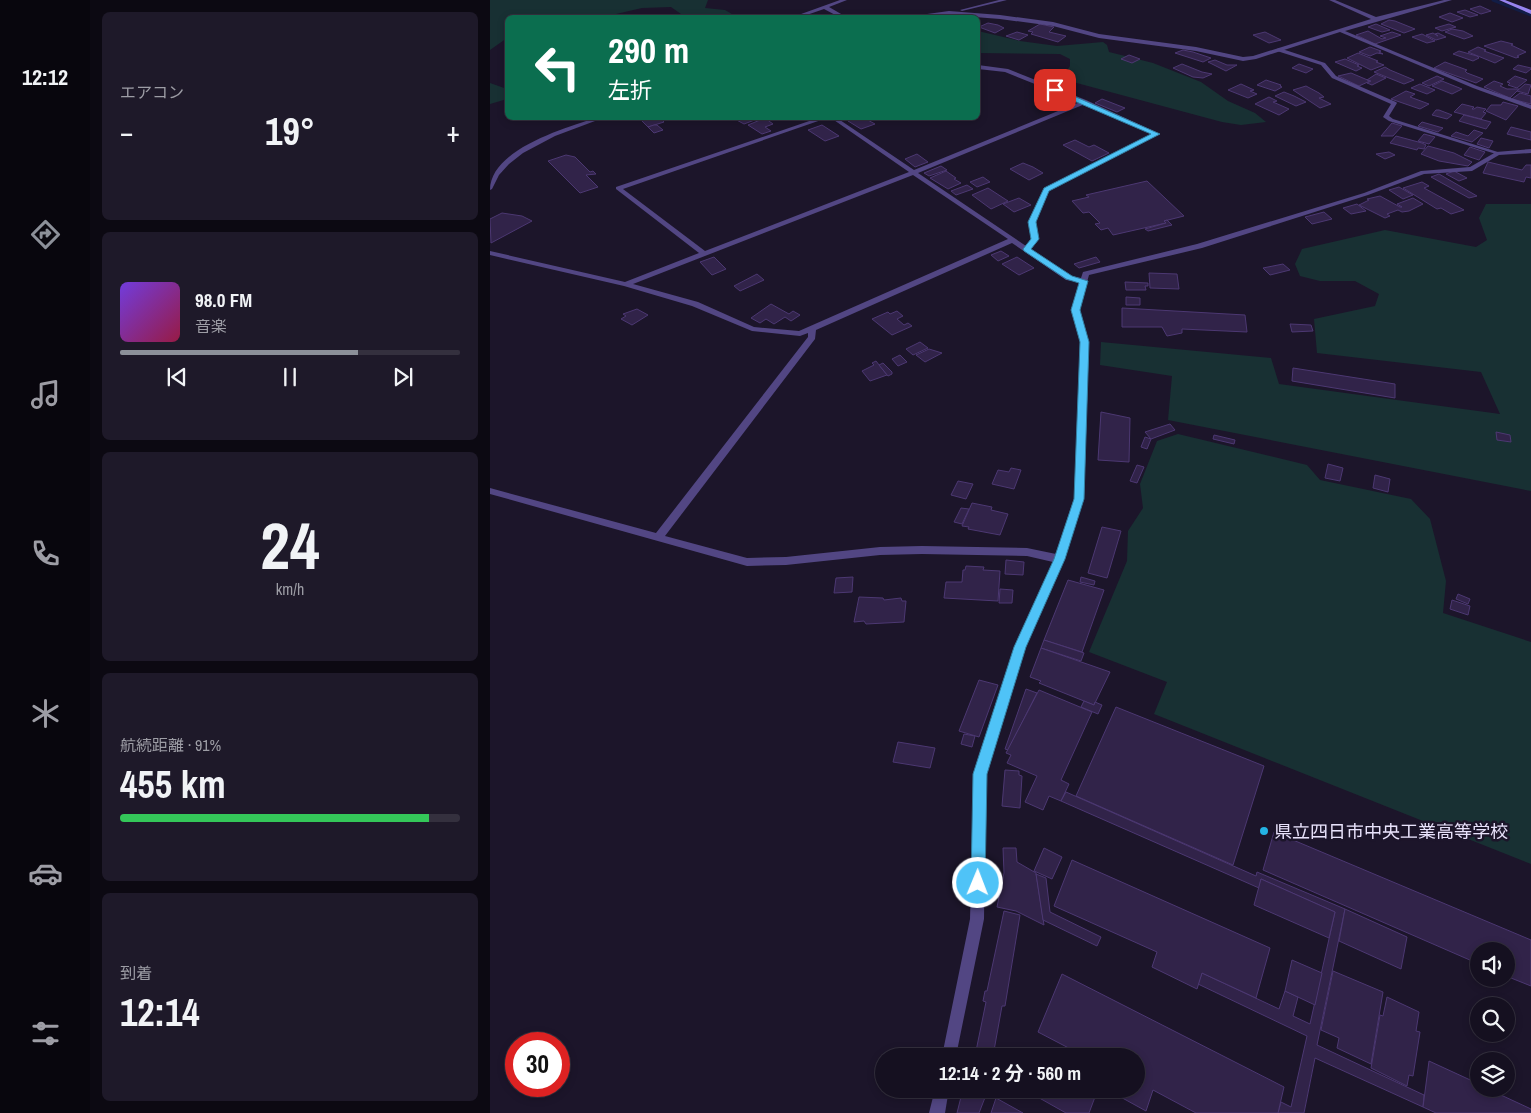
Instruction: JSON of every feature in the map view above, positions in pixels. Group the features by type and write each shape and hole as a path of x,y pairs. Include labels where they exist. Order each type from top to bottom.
{"street":[{"path":"825,8 826,0"},
{"path":"802,15 845,0"},
{"path":"929,15 949,13 1005,0"},
{"path":"1330,0 1376,20"},
{"path":"980,16 1053,24 1099,36 1196,49 1243,59 1254,58 1376,20 1450,0"},
{"path":"1502,0 1531,12"},
{"path":"825,8 840,15"},
{"path":"949,13 968,15"},
{"path":"1341,31 1475,87 1531,107"},
{"path":"1280,50 1324,64 1334,77 1394,103 1386,117 1391,120 1498,154"},
{"path":"980,67 1006,70 1157,134 1046,190 1032,222 1035,239 1027,249"},
{"path":"626,284 914,172 1084,102"},
{"path":"490,188 492,180 505,165 531,145 542,138 594,120"},
{"path":"704,254 618,188 816,120"},
{"path":"837,120 1069,278 1084,281"},
{"path":"951,1048 977,919 980,774 1020,647 1060,559 1079,499 1085,342 1075,310 1086,274 1199,246 1366,194 1422,172 1472,170 1486,159 1498,154 1531,150"},
{"path":"490,253 626,284 695,304 752,329 800,334 1012,240"},
{"path":"659,537 812,337 812,330"},
{"path":"490,491 747,562 786,561 880,551 922,550 1027,552 1060,559"},
{"path":"937,1113 940,1098"}],"green space":[{"path":"490,0 708,0 705,8 725,10 734,15 680,15 671,7 642,8 612,15 505,15 505,39 490,50"},
{"path":"980,31 1020,41 1057,46 1103,42 1107,45 1109,52 1153,63 1201,82 1228,101 1255,113 1266,122 1241,125 1222,122 1073,82 1063,76 1070,66 1070,59 1060,54 980,53"},
{"path":"490,83 505,88 505,100 490,104"},
{"path":"1486,204 1531,204 1531,491 1168,420 1172,376 1100,365 1101,342 1271,358 1279,384 1500,414 1481,372 1317,353 1314,319 1375,306 1379,294 1355,281 1320,281 1300,276 1295,264 1302,249 1385,230 1476,247 1487,240 1479,218"},
{"path":"1178,434 1307,465 1320,480 1411,499 1430,519 1446,581 1443,613 1531,642 1531,864 1154,714 1167,682 1089,652 1127,561 1128,531 1143,508 1140,484 1157,441"}],"building":[{"path":"1480,6 1491,11 1481,14 1470,9"},
{"path":"1465,10 1478,15 1470,17 1457,12"},
{"path":"1450,13 1463,18 1452,22 1439,17"},
{"path":"1389,20 1415,29 1404,33 1381,24"},
{"path":"988,23 1004,28 995,33 980,27"},
{"path":"1040,24 1054,27 1049,32 1066,36 1058,42 1031,34 1033,32 1028,31"},
{"path":"1376,24 1390,30 1382,32 1368,27"},
{"path":"1449,24 1456,27 1442,31 1435,28"},
{"path":"1452,29 1463,31 1473,36 1464,39 1445,32"},
{"path":"1368,31 1382,39 1386,38 1380,36 1392,32 1401,35 1375,44 1356,35"},
{"path":"1017,32 1028,35 1019,40 1006,36"},
{"path":"1265,32 1281,40 1269,43 1253,35"},
{"path":"1433,33 1446,37 1436,40 1426,35"},
{"path":"1422,34 1435,41 1427,43 1412,37"},
{"path":"1501,41 1513,44 1511,45 1526,52 1516,58 1484,46"},
{"path":"1370,47 1381,51 1379,52 1383,54 1377,53 1370,56 1359,52"},
{"path":"1478,47 1504,58 1495,63 1468,52"},
{"path":"1183,50 1211,58 1203,62 1175,53"},
{"path":"1459,51 1479,58 1473,61 1453,54"},
{"path":"1358,53 1384,65 1371,70 1347,58"},
{"path":"1129,55 1140,59 1132,63 1121,59"},
{"path":"1345,59 1362,68 1356,71 1335,62"},
{"path":"1215,60 1227,65 1237,65 1226,71 1208,62"},
{"path":"1445,62 1467,70 1465,71 1467,73 1483,79 1476,83 1434,68"},
{"path":"1182,64 1212,74 1203,78 1193,77 1173,68"},
{"path":"1299,64 1313,69 1306,73 1292,68"},
{"path":"1518,65 1531,69 1526,73 1513,69"},
{"path":"1385,67 1414,80 1404,84 1374,72"},
{"path":"1351,73 1370,81 1359,86 1338,76"},
{"path":"1376,74 1386,78 1372,85 1367,83 1371,81 1367,80"},
{"path":"1437,76 1444,79 1429,86 1422,83"},
{"path":"1515,76 1527,80 1517,88 1508,85 1510,83 1507,82"},
{"path":"1266,80 1282,87 1275,91 1257,85"},
{"path":"1442,81 1462,89 1452,94 1432,86"},
{"path":"1494,81 1503,84 1500,86 1507,89 1519,89 1510,98 1484,87"},
{"path":"1241,84 1254,90 1250,91 1257,94 1248,98 1228,90"},
{"path":"1420,84 1435,90 1427,94 1411,88"},
{"path":"1525,84 1531,85 1528,94 1517,91"},
{"path":"1306,86 1324,97 1319,98 1331,104 1320,108 1293,90"},
{"path":"1406,91 1415,94 1410,97 1429,104 1420,109 1391,99"},
{"path":"1284,92 1306,102 1296,106 1275,96"},
{"path":"1520,93 1531,96 1531,104 1512,99"},
{"path":"1269,97 1277,101 1273,102 1289,109 1279,115 1255,104"},
{"path":"1102,99 1125,108 1117,112 1095,103"},
{"path":"1503,102 1518,106 1506,120 1486,111 1491,105 1501,105"},
{"path":"1462,104 1474,107 1472,109 1477,107 1486,109 1483,112 1486,113 1481,119 1454,112"},
{"path":"1436,110 1452,115 1447,119 1432,115"},
{"path":"1464,115 1491,122 1486,129 1459,121"},
{"path":"641,120 662,120 664,122 648,127"},
{"path":"737,120 755,120 744,124"},
{"path":"760,120 768,120 773,124 765,127 771,131 762,134 748,125"},
{"path":"868,120 875,124 861,129 848,121"},
{"path":"1422,122 1443,128 1438,132 1418,126"},
{"path":"1392,123 1402,126 1393,136 1381,136"},
{"path":"654,125 663,130 654,133 648,127"},
{"path":"822,125 839,136 825,141 808,130"},
{"path":"1511,127 1531,132 1531,140 1507,134"},
{"path":"1474,130 1483,133 1472,142 1451,136 1456,132 1468,136"},
{"path":"1424,134 1435,137 1429,144 1418,141"},
{"path":"1396,136 1426,145 1424,149 1418,148 1417,150 1390,143"},
{"path":"1481,138 1493,141 1489,148 1477,144"},
{"path":"1075,140 1089,147 1094,145 1109,153 1092,161 1063,145"},
{"path":"1428,146 1454,153 1472,162 1468,166 1439,161 1421,154"},
{"path":"1470,147 1485,152 1479,160 1464,155"},
{"path":"1389,152 1395,155 1385,159 1376,154"},
{"path":"917,154 928,162 915,167 905,159"},
{"path":"566,155 575,157 590,172 593,171 596,174 586,175 598,187 580,193 548,161"},
{"path":"1488,162 1522,170 1526,165 1531,165 1531,178 1526,177 1524,182 1483,173"},
{"path":"1023,163 1043,173 1029,180 1010,169"},
{"path":"941,166 947,170 929,176 924,173"},
{"path":"946,171 961,183 948,189 930,178"},
{"path":"1454,171 1467,178 1459,181 1446,174"},
{"path":"1439,174 1477,196 1469,198 1431,177"},
{"path":"983,177 990,182 977,187 970,182"},
{"path":"1147,181 1184,216 1164,221 1166,223 1113,235 1108,228 1101,230 1095,224 1100,223 1089,212 1083,213 1072,201 1089,197 1086,195"},
{"path":"1422,182 1429,186 1424,188 1464,210 1451,214 1441,208 1437,209 1403,188"},
{"path":"967,185 973,189 956,195 951,191"},
{"path":"1399,187 1413,195 1403,199 1389,190"},
{"path":"988,188 1008,201 991,209 972,195"},
{"path":"1380,196 1400,207 1402,207 1397,204 1413,198 1423,204 1409,211 1402,212 1398,210 1387,214 1390,216 1385,218 1359,205 1369,200 1367,199"},
{"path":"1019,198 1031,205 1014,212 1003,204"},
{"path":"1357,204 1366,211 1351,214 1343,208"},
{"path":"1324,212 1332,219 1312,224 1305,217"},
{"path":"502,213 522,216 532,221 491,243 490,219"},
{"path":"1167,220 1172,225 1148,231 1145,229 1166,223 1164,221"},
{"path":"1001,251 1009,256 998,261 991,255"},
{"path":"714,257 726,269 712,275 700,262"},
{"path":"1017,257 1034,268 1019,275 1002,264"},
{"path":"1096,257 1100,262 1079,268 1074,264"},
{"path":"1283,264 1290,270 1270,275 1263,268"},
{"path":"1149,273 1177,274 1179,289 1150,288"},
{"path":"757,274 764,280 740,291 734,286"},
{"path":"1125,282 1148,283 1148,286 1145,286 1146,290 1126,290"},
{"path":"1126,297 1140,298 1140,305 1126,305"},
{"path":"771,304 789,314 793,311 800,315 791,321 785,317 774,324 766,319 760,323 751,318"},
{"path":"1122,308 1245,315 1247,332 1182,329 1182,333 1167,336 1162,327 1122,327"},
{"path":"637,309 648,315 632,325 621,319 626,316 623,314"},
{"path":"897,311 903,316 897,319 904,325 908,323 912,326 892,335 872,319 888,312 890,314"},
{"path":"1290,324 1311,325 1313,331 1292,332"},
{"path":"920,342 928,348 913,355 906,349"},
{"path":"929,349 942,353 925,362 916,355"},
{"path":"900,355 907,362 898,366 892,359"},
{"path":"876,361 887,375 870,381 862,371 874,365 872,363"},
{"path":"883,363 892,374 888,376 879,365"},
{"path":"1293,368 1395,384 1395,398 1292,381"},
{"path":"1101,412 1130,418 1129,462 1098,460"},
{"path":"1170,424 1175,430 1151,439 1145,432"},
{"path":"1496,432 1510,435 1511,442 1497,440"},
{"path":"1214,435 1235,440 1234,444 1213,439"},
{"path":"1145,437 1151,439 1147,449 1141,447"},
{"path":"1328,464 1343,468 1340,481 1325,478"},
{"path":"1137,465 1144,467 1137,483 1130,481"},
{"path":"1011,468 1021,470 1014,489 992,484 998,470 1009,472"},
{"path":"1375,475 1390,479 1388,492 1373,488"},
{"path":"958,481 973,484 966,499 951,495"},
{"path":"972,503 992,507 991,510 1008,514 1000,535 968,529 969,527 962,526"},
{"path":"961,508 969,509 962,524 954,522"},
{"path":"1102,527 1121,531 1107,578 1088,573"},
{"path":"1006,560 1024,562 1023,575 1005,574"},
{"path":"966,566 984,567 983,570 1000,571 998,601 944,598 946,582 962,582 963,570 965,570"},
{"path":"853,577 852,592 834,593 836,578"},
{"path":"1081,577 1095,581 1094,585 1080,582"},
{"path":"1068,580 1104,590 1082,652 1044,640"},
{"path":"1000,589 1013,590 1012,603 999,603"},
{"path":"1458,594 1470,599 1468,604 1456,599"},
{"path":"859,597 883,598 884,600 901,598 902,601 906,601 904,622 866,624 864,621 854,622"},
{"path":"1452,600 1470,606 1468,615 1450,609"},
{"path":"1044,640 1084,653 1081,661 1041,648"},
{"path":"1041,648 1110,672 1094,705 1039,683 1041,681 1030,677"},
{"path":"979,680 998,685 979,737 959,731"},
{"path":"1026,689 1037,693 1008,750 1005,749"},
{"path":"1039,690 1092,712 1061,780 1069,784 1061,801 1049,796 1043,810 1025,802 1037,776 1007,763 1011,755 1006,753"},
{"path":"1084,701 1094,705 1095,702 1102,705 1098,714 1081,707"},
{"path":"1116,707 1264,766 1233,865 1076,796"},
{"path":"964,734 975,736 972,747 961,744"},
{"path":"898,742 935,748 930,768 893,762"},
{"path":"1005,770 1019,771 1019,775 1022,776 1020,808 1002,806"},
{"path":"1066,792 1256,876 1257,872 1345,909 1317,1045 1424,1095 1423,1107 1315,1058 1304,1113 1278,1113 1281,1102 1291,1107 1307,1036 1198,984 1202,973 1279,1009 1285,991 1298,997 1293,1016 1310,1024 1335,912 1261,879 1259,888 1061,801"},
{"path":"1274,832 1531,940 1531,986 1515,980 1515,942 1470,942 1470,960 1263,870"},
{"path":"1003,848 1016,848 1017,862 1036,873 1044,925 1016,911 997,907 1004,873"},
{"path":"1044,848 1062,857 1052,879 1034,871"},
{"path":"1072,860 1270,948 1256,998 1202,973 1197,989 1152,967 1157,952 1054,906"},
{"path":"1036,874 1046,878 1050,912 1101,937 1097,946 1043,920"},
{"path":"1261,879 1335,912 1329,938 1254,905"},
{"path":"1345,909 1407,937 1401,969 1339,941"},
{"path":"1004,911 1020,915 1005,1006 1002,1006 994,1048 977,1048 986,1002 983,1001 985,991 987,991"},
{"path":"1292,960 1322,973 1315,1005 1285,991"},
{"path":"1333,971 1383,992 1371,1064 1337,1048 1339,1038 1321,1030"},
{"path":"1062,974 1284,1087 1278,1113 1196,1113 1153,1090 1146,1111 1122,1098 1145,1098 1145,1048 1069,1048 1038,1032"},
{"path":"1387,997 1419,1012 1416,1031 1420,1032 1413,1076 1409,1075 1407,1086 1371,1068 1380,1015 1383,1016"},
{"path":"1429,1061 1470,1080 1470,1097 1505,1097 1531,1109 1531,1113 1436,1113 1423,1107"},
{"path":"961,1098 985,1098 979,1113 957,1113"},
{"path":"996,1098 1023,1113 991,1113"},
{"path":"1039,1098 1095,1098 1089,1113 1066,1113"}],"waterway":[{"path":"1493,0 1531,15"}],"place":[{"name":"県立四日市中央工業高等学校","path":"1264,831"}],"route":[{"path":"978,883 980,774 1020,647 1060,559 1079,499 1085,342 1075,310 1084,281 1069,278 1027,249 1035,239 1032,222 1046,190 1157,134 1055,90"}]}
